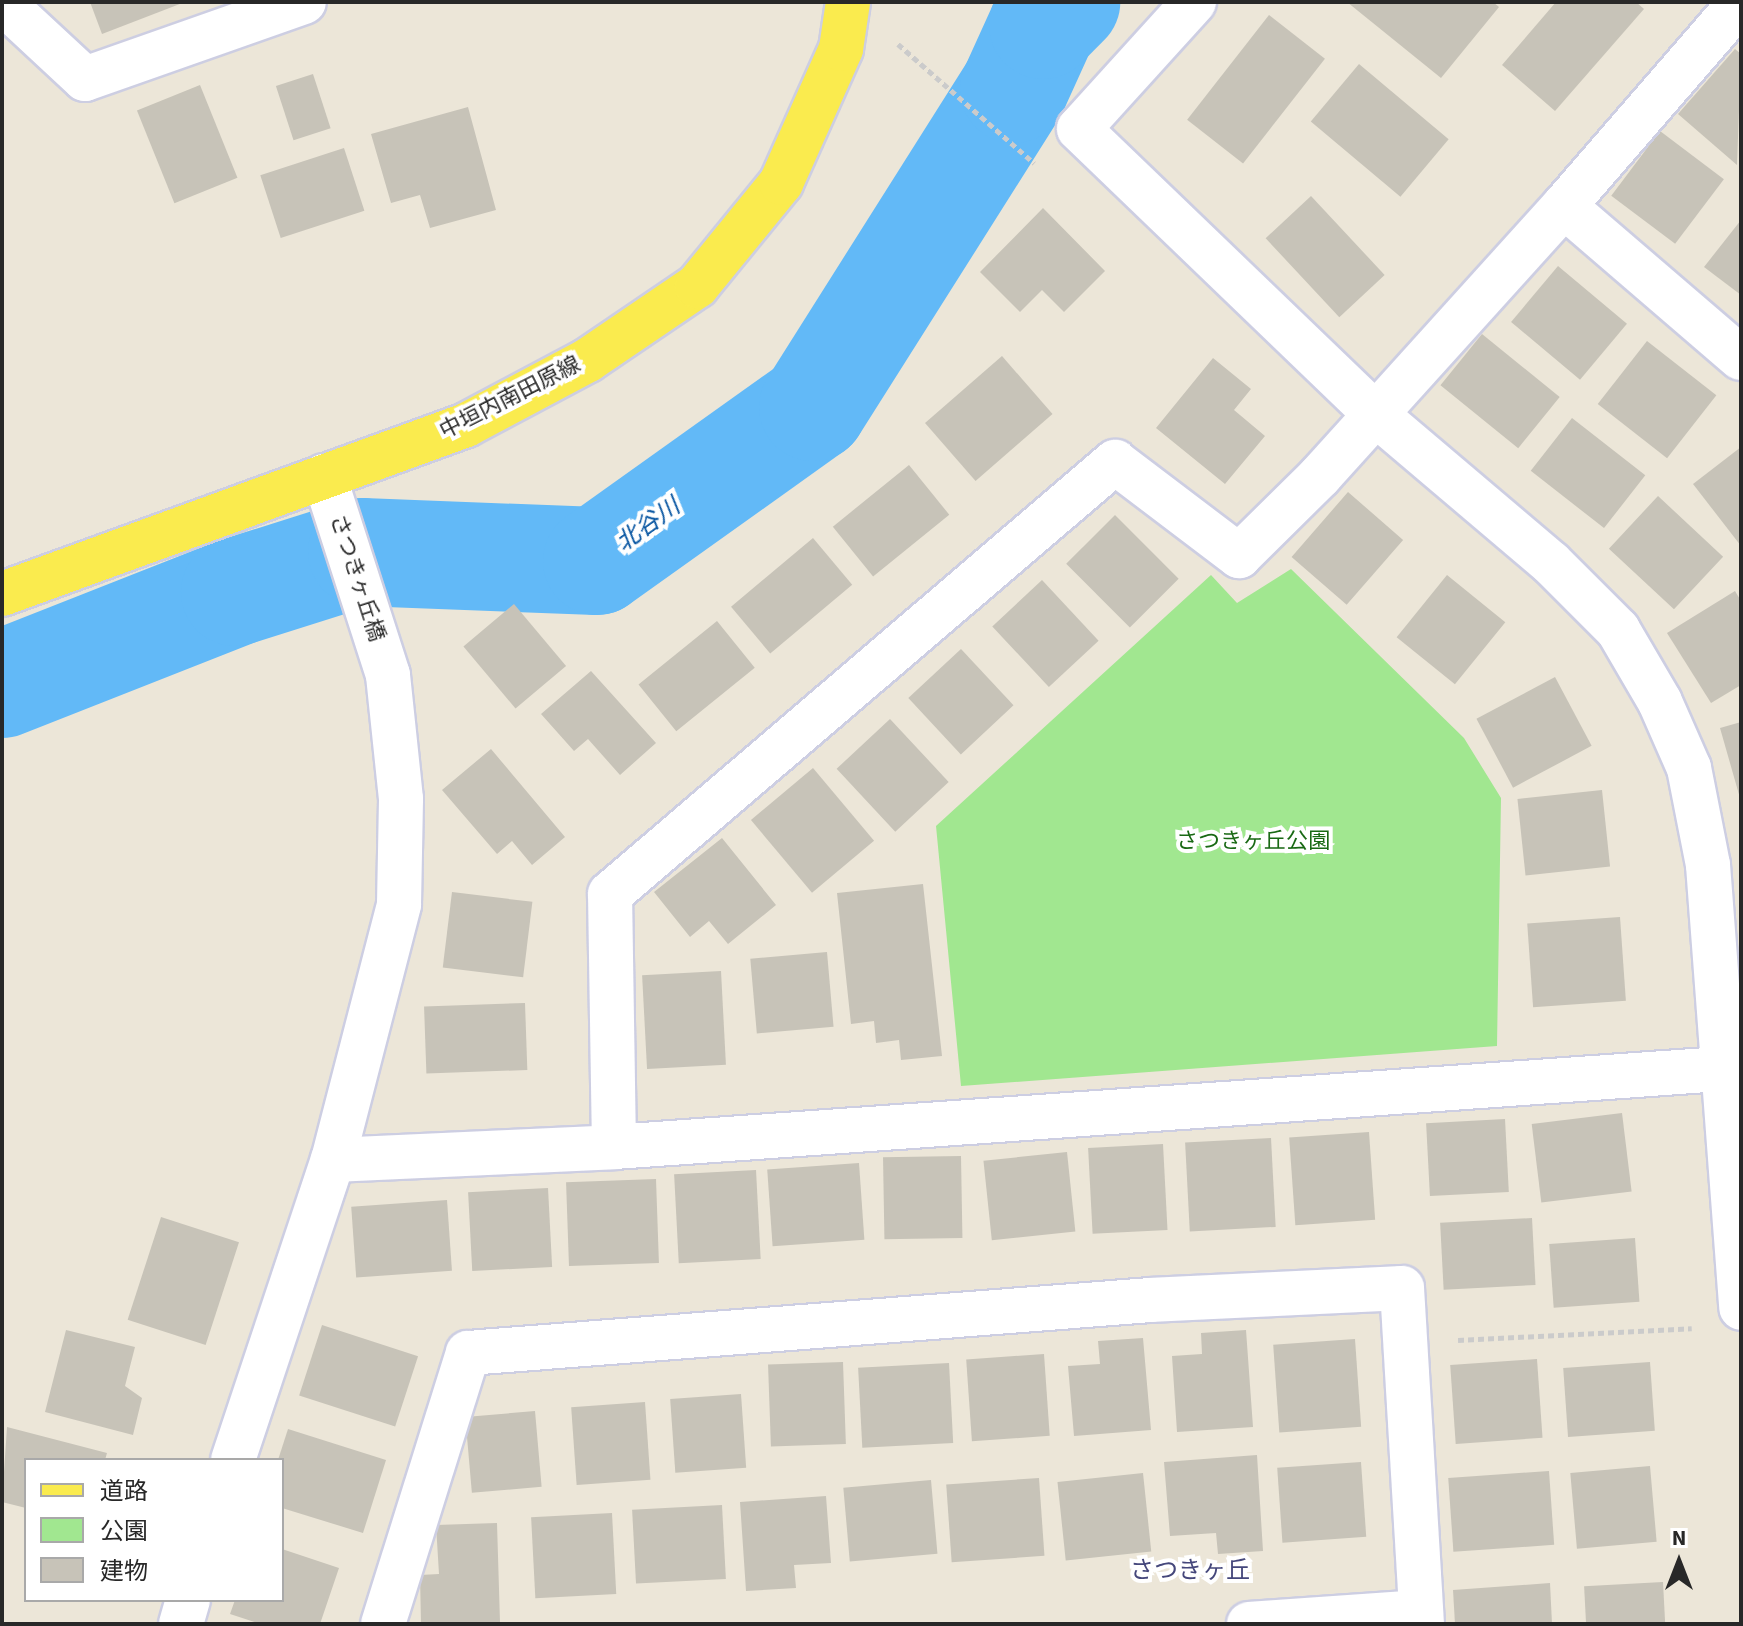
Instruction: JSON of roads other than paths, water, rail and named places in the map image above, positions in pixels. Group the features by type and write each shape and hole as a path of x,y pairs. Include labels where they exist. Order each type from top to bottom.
{"main road":[{"name":"中垣内南田原線","path":"2,594 466,425 588,360 697,286 781,183 841,49 848,2"}],"street":[{"path":"2,2 85,79 257,9 304,2"},
{"path":"1194,2 1079,129 1373,412 1551,563 1618,630 1660,702 1689,768 1708,865 1721,1069 1725,1318"},
{"path":"614,1147 610,894 1115,462 1239,556 1320,476 1373,412 1564,206 1741,2"},
{"path":"1564,206 1741,358"},
{"name":"さつきヶ丘橋","path":"234,1458 333,1160 399,904 401,799 388,675 325,478"},
{"path":"333,1160 614,1147 1721,1069"},
{"path":"383,1624 468,1353 1150,1300 1402,1288 1421,1618 1249,1624"},
{"path":"181,1624 187,1602"}],"waterway":[{"name":"北谷川","path":"2,684 235,592 362,552 597,561 813,407 1014,89 1043,25 1066,2"}],"district":[{"name":"さつきヶ丘","path":"1190,1571"}],"park label":[{"name":"さつきヶ丘公園","path":"1253,842"}]}
